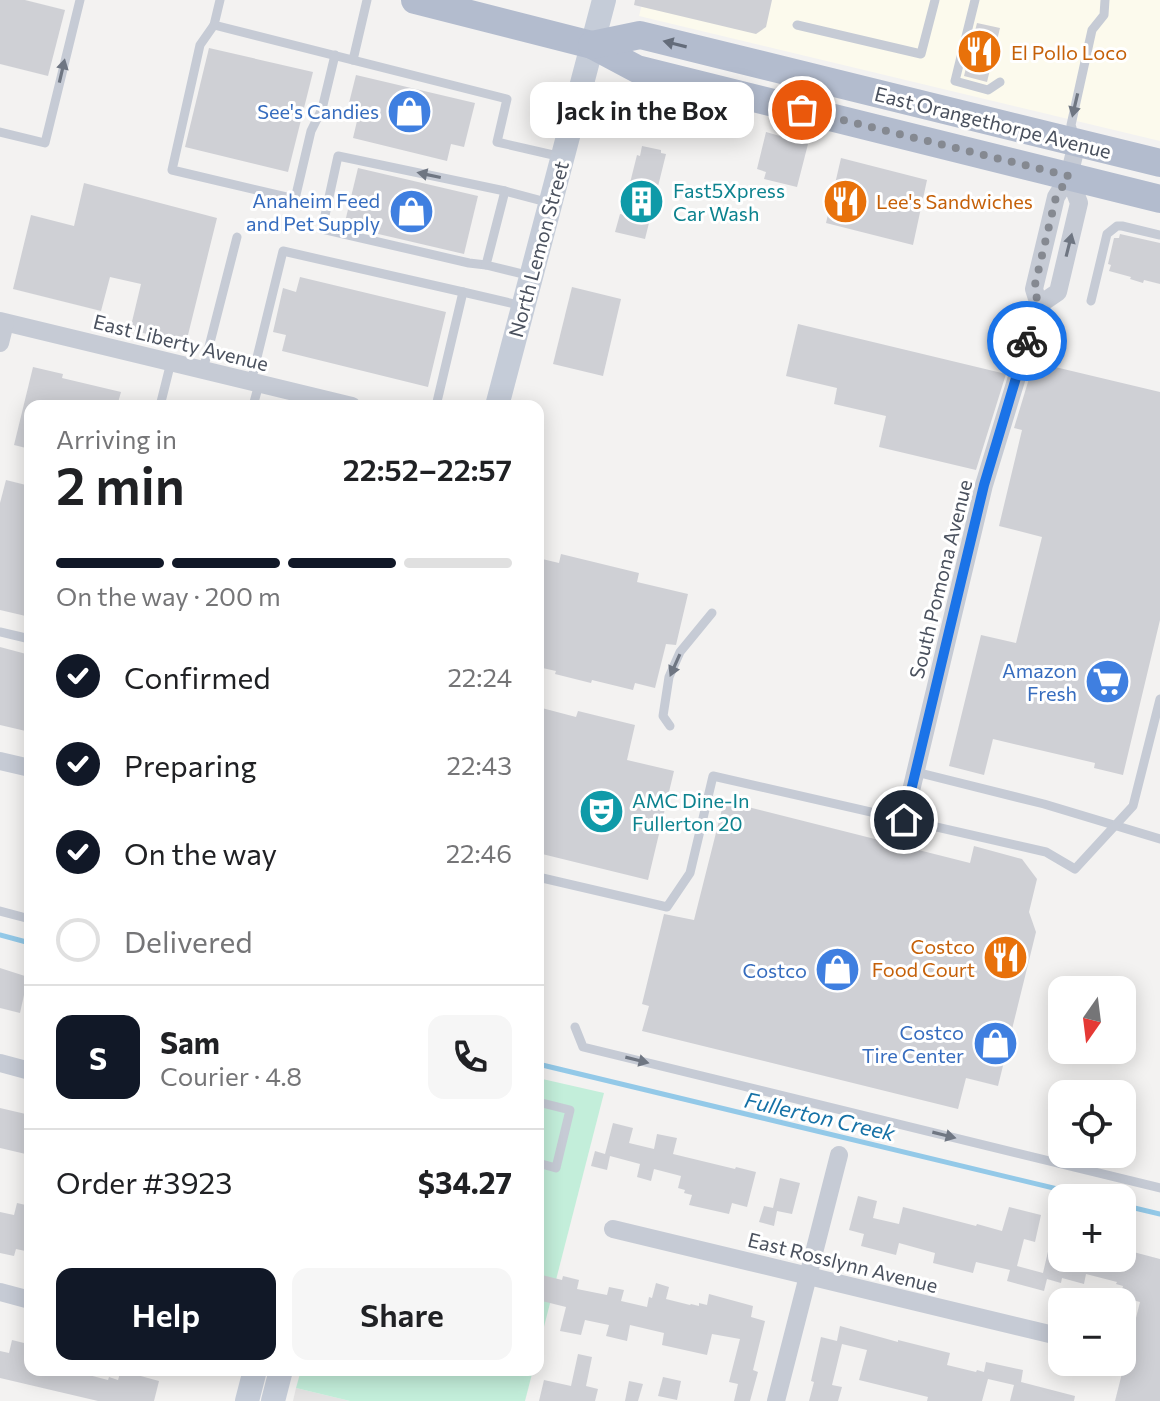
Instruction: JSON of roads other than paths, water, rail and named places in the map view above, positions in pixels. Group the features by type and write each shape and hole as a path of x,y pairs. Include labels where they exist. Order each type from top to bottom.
{"main road":[{"name":"East Orangethorpe Avenue","path":"415,0 592,45 637,69 1160,199"},
{"name":"East Orangethorpe Avenue","path":"592,45 640,35 1160,163"}],"street":[{"name":"North Lemon Street","path":"499,400 604,0"},
{"name":"South Pomona Avenue","path":"904,820 984,485 1039,305 1034,289 1056,197 1069,176 1077,143"},
{"name":"East Liberty Avenue","path":"2,322 255,383 305,400"},
{"path":"0,343 2,322"},
{"path":"0,761 24,767"},
{"path":"0,1063 24,1069"},
{"path":"776,1401 839,1155"},
{"name":"East Rosslynn Avenue","path":"613,1229 1048,1334"},
{"path":"0,1292 24,1298"},
{"path":"247,1401 253,1376"},
{"path":"273,1401 279,1376"}],"lane":[{"path":"0,132 45,143 80,0"},
{"path":"220,0 214,25 200,45 172,170 295,199 311,131 322,109 335,55"},
{"path":"353,60 367,0"},
{"path":"797,25 921,54 935,0"},
{"path":"975,0 955,81 988,90 1000,82"},
{"path":"1077,143 1071,125 1092,30 1104,15 1105,0"},
{"path":"214,25 507,99 497,142 562,157"},
{"path":"531,276 322,229 338,156 550,203"},
{"path":"486,265 505,191"},
{"path":"1091,301 1107,234 1122,226 1160,235"},
{"path":"203,370 237,237"},
{"path":"254,400 283,251 523,306"},
{"path":"437,400 463,292"},
{"path":"162,400 171,362"},
{"path":"670,726 663,716 669,677 680,652 712,613"},
{"path":"0,632 24,638"},
{"path":"544,878 667,907 690,873 713,776 1046,852 1075,869 1133,806 1160,699"},
{"path":"916,772 1044,804 1160,839"},
{"path":"0,911 24,917"},
{"path":"575,1027 583,1047 1160,1188"},
{"path":"544,1104 570,1110 556,1168 544,1165"}],"waterway":[{"name":"Fullerton Creek","path":"0,935 24,941"},
{"name":"Fullerton Creek","path":"544,1065 1048,1187"},
{"name":"Fullerton Creek","path":"1136,1208 1160,1214"}],"place":[{"name":"El Pollo Loco","path":"980,52"},
{"name":"Jack in the Box","path":"802,110"},
{"name":"See's Candies","path":"410,111"},
{"name":"Fast5Xpress Car Wash","path":"642,201"},
{"name":"Lee's Sandwiches","path":"845,201"},
{"name":"Anaheim Feed and Pet Supply","path":"411,212"},
{"name":"Amazon Fresh","path":"1108,681"},
{"name":"AMC Dine-In Fullerton 20","path":"601,812"},
{"name":"Costco Food Court","path":"1006,958"},
{"name":"Costco","path":"838,970"},
{"name":"Costco Tire Center","path":"995,1043"}]}
